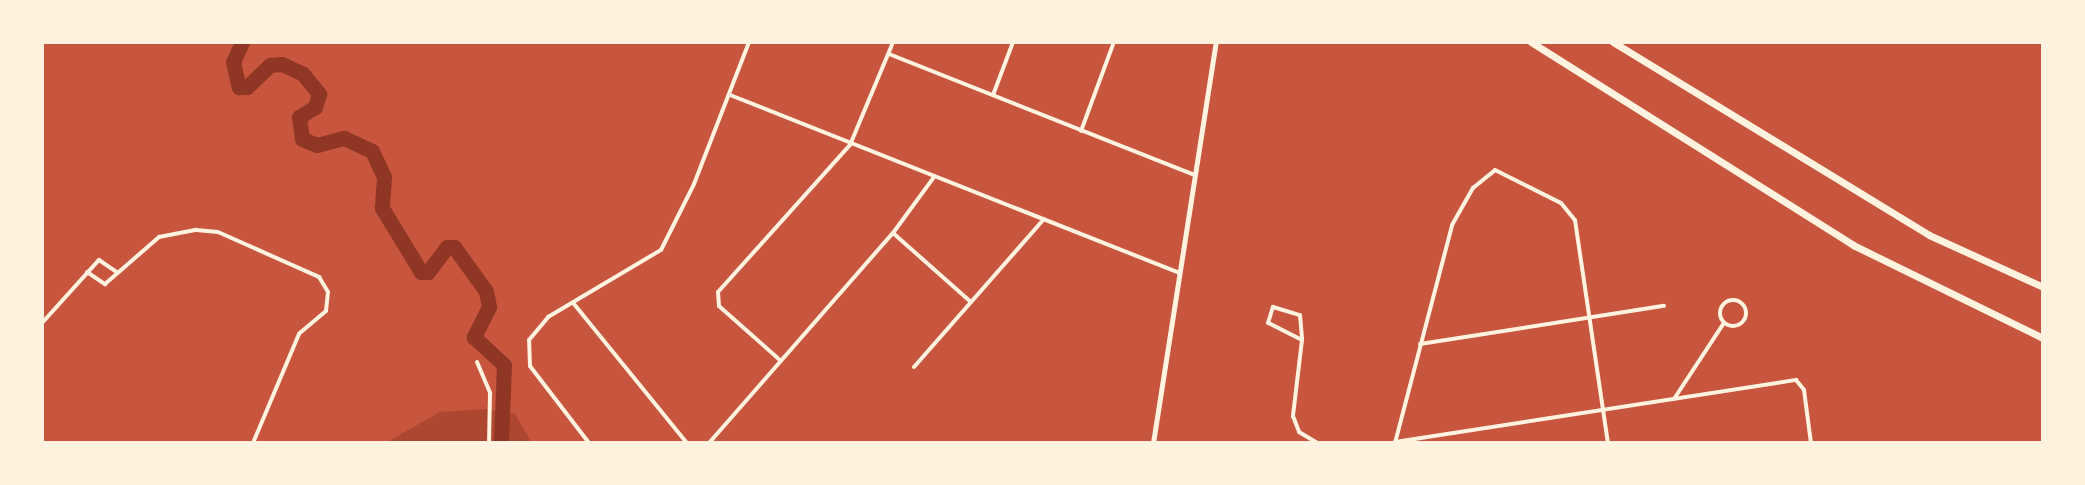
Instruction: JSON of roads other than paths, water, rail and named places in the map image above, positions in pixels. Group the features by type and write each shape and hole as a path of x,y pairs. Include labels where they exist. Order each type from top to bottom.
{"highway":[{"path":"1532,42 1853,245 2043,338"},
{"path":"1613,42 1929,235 2043,287"}],"street":[{"path":"589,443 535,373 529,340 541,322 662,250 730,95 749,42"},
{"path":"781,361 719,306 718,292 850,146 893,42"},
{"path":"993,95 1013,42"},
{"path":"1082,131 1114,42"},
{"path":"1153,443 1215,42"},
{"path":"889,54 1195,175"},
{"path":"730,95 850,146 1180,273"},
{"path":"1608,443 1603,410 1580,245 1567,209 1504,170 1486,175 1452,225 1395,442 1603,410 1796,380 1804,390 1811,443"},
{"path":"709,443 893,233 934,177"},
{"path":"914,367 1044,219"},
{"path":"87,272 103,284 159,237 196,230 218,232 320,277 328,292 326,311 299,334 253,443"},
{"path":"893,233 971,302"},
{"path":"42,322 44,317 101,258 117,272"},
{"path":"1674,399 1724,323 1722,307 1729,300 1740,301 1746,318 1733,327 1724,323"},
{"path":"574,304 687,443"},
{"path":"1420,344 1664,306"},
{"path":"1302,339 1268,323 1273,307 1302,318 1302,339 1293,416 1299,432 1317,443"},
{"path":"477,362 490,393 489,443"}],"waterway":[{"path":"242,42 233,62 239,87 247,87 270,65 282,64 303,74 319,94 315,107 299,117 302,139 317,145 344,138 372,151 384,177 382,208 421,272 428,272 447,247 454,247 486,291 489,307 474,337 504,365 501,443"}]}
